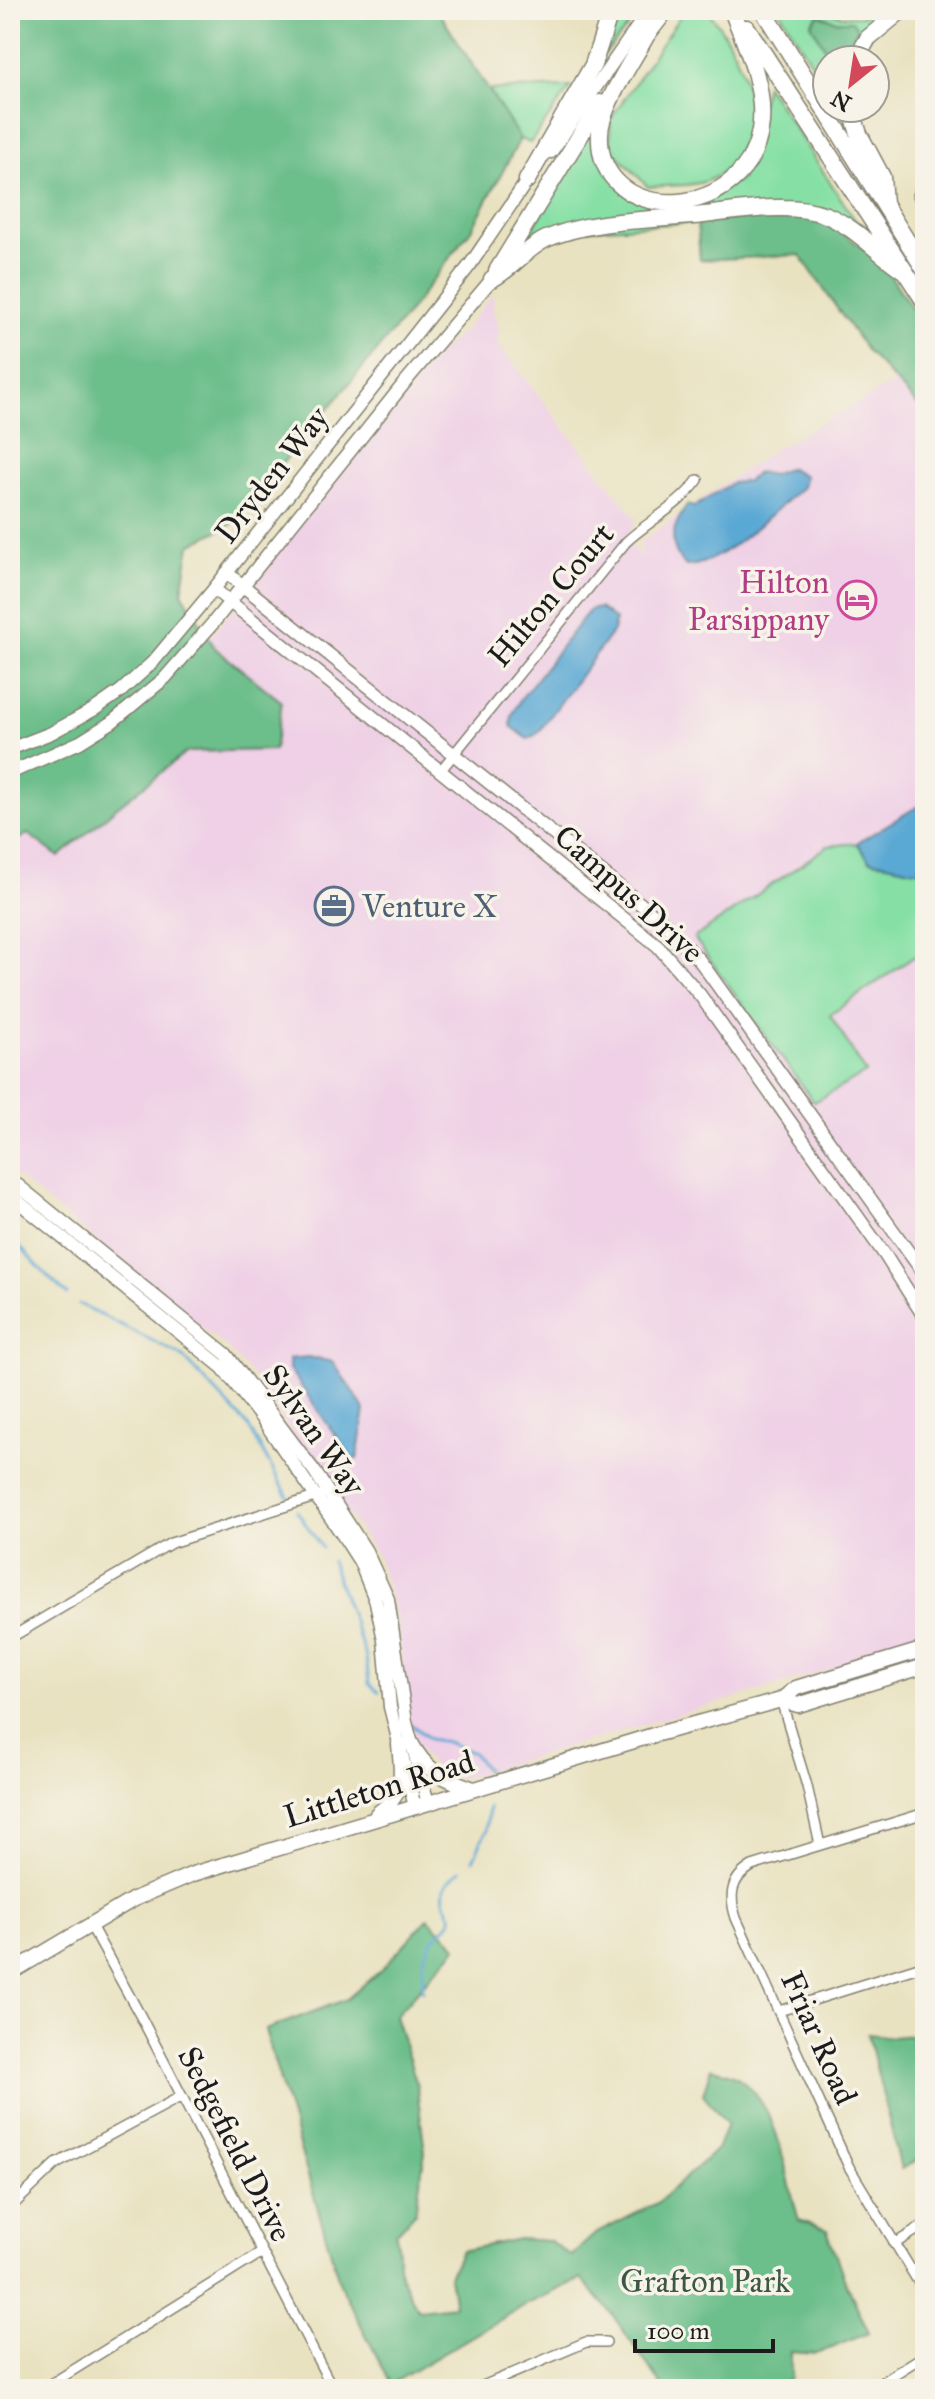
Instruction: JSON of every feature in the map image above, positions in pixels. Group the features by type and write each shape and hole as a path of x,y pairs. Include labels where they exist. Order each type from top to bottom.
{"highway":[{"path":"527,180 593,65 611,10"},
{"path":"492,279 604,98 666,10"},
{"path":"647,34 601,121 602,153 617,180 636,195 661,202 693,201 716,192 736,177 751,157 760,133 761,99 734,10"},
{"path":"734,10 925,302"},
{"path":"763,10 925,270"},
{"path":"865,44 902,10"},
{"path":"856,124 882,177 884,205"},
{"path":"492,279 504,273 531,248 558,234 590,227 780,208 809,211 844,224 906,272"}],"main road":[{"name":"Littleton Road","path":"10,1973 134,1899 193,1874 370,1819 781,1700 796,1688 925,1649"},
{"name":"Littleton Road","path":"781,1700 798,1705 925,1666"},
{"path":"405,1742 432,1771 474,1789"},
{"path":"370,1819 392,1801 399,1790 405,1742"}],"street":[{"name":"Dryden Way","path":"10,749 72,722 128,685 153,662 470,265 649,10"},
{"name":"Dryden Way","path":"10,773 80,742 138,702 165,678 492,279"},
{"name":"Hilton Court","path":"441,770 626,542 645,524 685,498 698,480"},
{"name":"Campus Drive","path":"227,573 639,903 694,954 925,1275"},
{"name":"Campus Drive","path":"214,589 617,912 679,968 885,1255 925,1318"},
{"name":"Sylvan Way","path":"10,1179 226,1354 271,1410 322,1495"},
{"name":"Sylvan Way","path":"10,1195 223,1368 366,1551 388,1599 405,1742 421,1805"},
{"path":"10,1638 171,1543 322,1495"},
{"path":"781,1700 807,1786 820,1845"},
{"name":"Friar Road","path":"925,1813 752,1866 742,1873 732,1889 731,1902 849,2167 925,2293"},
{"name":"Sedgefield Drive","path":"90,1924 331,2386"},
{"path":"779,2011 925,1965"},
{"path":"10,2208 56,2164 182,2096"},
{"path":"894,2244 925,2225"},
{"path":"43,2389 261,2253"},
{"path":"476,2389 586,2342 606,2342"},
{"path":"871,2389 925,2355"},
{"path":"319,2389 331,2386"}],"shaded area":[{"path":"493,294 493,310 499,328 497,343 636,518 626,542 641,555 640,542 775,449 925,365 925,1642 462,1778 438,1772 416,1745 407,1708 398,1623 377,1555 251,1374 225,1346 10,1171 10,779 179,676 442,349 461,334"}],"green space":[{"path":"10,10 440,10 520,139 473,227 405,317 232,524 190,545 182,592 215,648 282,702 274,750 187,752 59,857 28,834 10,844"},
{"path":"618,10 642,10 604,55"},
{"path":"684,10 707,10 727,39 742,71 748,105 747,122 734,158 715,177 695,184 648,187 611,148 610,120"},
{"path":"779,10 815,10 860,16 891,10 863,44 848,44 858,29 819,15 811,23 823,44 811,44 811,62"},
{"path":"819,15 836,21 852,21 858,29 848,44 823,44 811,24"},
{"path":"766,85 859,226 832,213 546,232 526,240 594,126 597,153 648,205 740,181"},
{"path":"571,87 530,143 520,139 489,90"},
{"path":"797,214 830,223 883,264 925,329 925,413 866,350 800,255 700,260 697,222"},
{"path":"857,843 869,860 920,871 925,867 925,949 830,1015 866,1073 814,1102 694,938 828,846"},
{"name":"Grafton Park","path":"428,1918 457,1947 395,2016 416,2081 425,2152 415,2213 396,2233 400,2275 418,2310 454,2306 449,2276 461,2251 519,2239 550,2241 571,2256 595,2234 657,2203 718,2148 727,2124 703,2094 711,2068 740,2079 765,2108 780,2144 799,2220 827,2230 869,2333 816,2354 791,2352 791,2378 774,2389 658,2389 661,2384 606,2306 581,2279 527,2304 391,2384 340,2284 265,2030 347,1999 383,1968"},
{"path":"868,2034 893,2037 925,2034 925,2156 901,2169"}],"water":[{"path":"790,468 805,476 802,487 763,522 716,557 686,566 679,558 673,536 687,505 694,507 732,483 747,481 758,472 772,475"},
{"path":"600,608 615,620 613,631 538,733 528,739 511,726 512,715 520,700 584,617 591,609"},
{"path":"925,802 925,867 920,871 869,860 857,843"},
{"path":"308,1357 333,1362 365,1410 357,1459 352,1459 289,1369 289,1359"}],"waterway":[{"path":"10,1237 67,1294"},
{"path":"79,1304 181,1355 248,1426 289,1498"},
{"path":"297,1511 322,1548"},
{"path":"331,1561 366,1657 369,1684 379,1692"},
{"path":"412,1725 429,1739 447,1742 473,1753 486,1770"},
{"path":"473,1860 486,1831 489,1807"},
{"path":"423,1991 427,1950 452,1918 445,1903 445,1887 460,1870"}],"place":[{"name":"Hilton Parsippany","path":"857,600"},
{"name":"Venture X","path":"334,906"}]}
